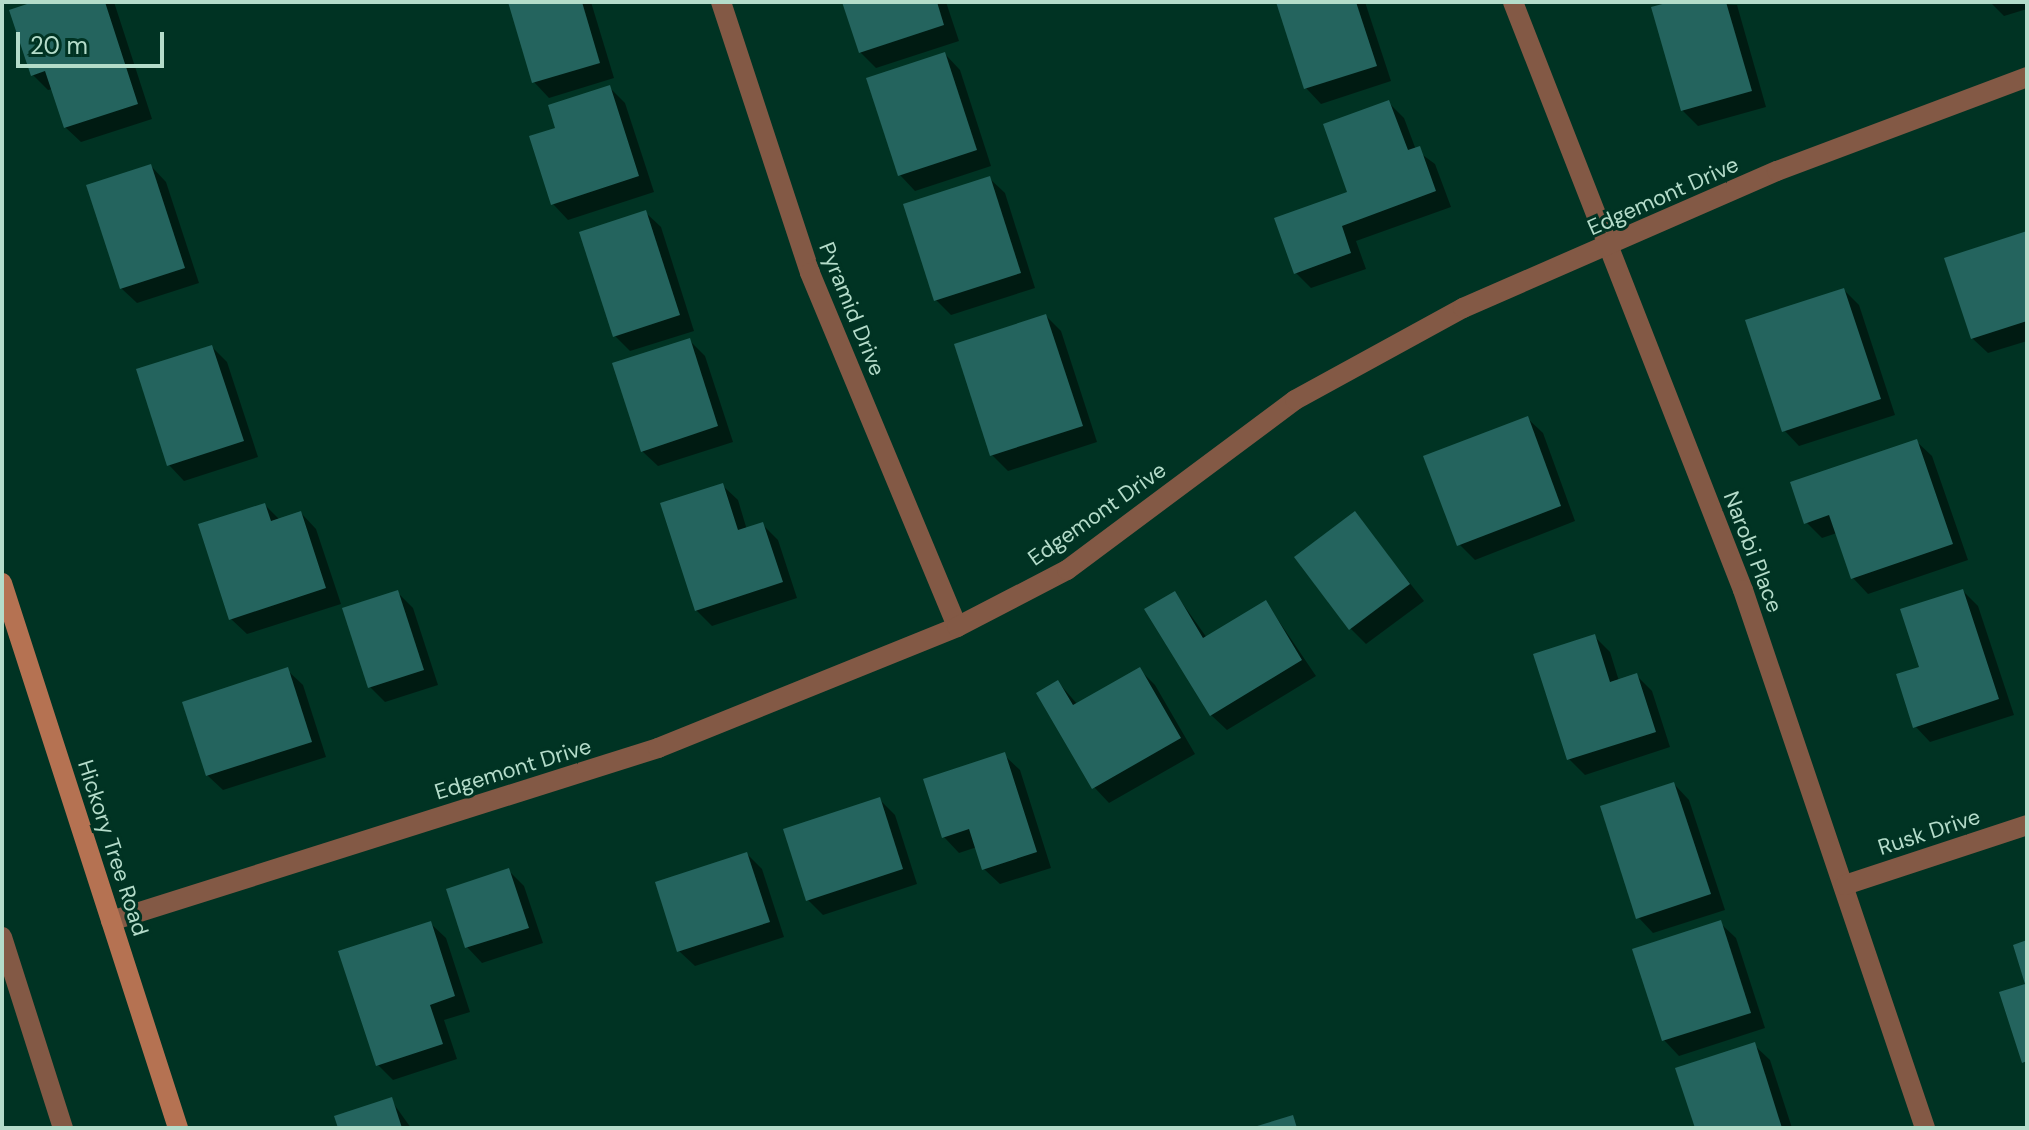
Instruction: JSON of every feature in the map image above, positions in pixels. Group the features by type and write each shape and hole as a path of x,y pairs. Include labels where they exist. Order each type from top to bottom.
{"street":[{"name":"Pyramid Drive","path":"721,2 810,273 957,627"},
{"name":"Narobi Place","path":"1513,2 1743,590 1925,1128"},
{"name":"Edgemont Drive","path":"111,921 658,748 957,627 1067,570 1295,400 1463,308 1609,247 1777,171 2027,77"},
{"name":"Hickory Tree Road","path":"2,583 178,1128"},
{"name":"Rusk Drive","path":"1845,885 2027,825"},
{"path":"2,937 63,1128"}],"building":[{"path":"33,2 105,2 138,104 64,128 45,71 31,76 9,10"},
{"path":"508,2 582,2 600,63 532,83"},
{"path":"842,2 937,2 944,25 859,53"},
{"path":"1276,2 1356,2 1377,66 1304,89"},
{"path":"1670,2 1726,2 1752,91 1681,111 1651,7"},
{"path":"945,52 977,150 898,176 866,78"},
{"path":"610,85 639,176 551,205 529,136 555,128 548,105"},
{"path":"1389,100 1408,150 1420,146 1436,191 1342,226 1351,253 1294,274 1274,218 1347,192 1323,124"},
{"path":"151,164 185,268 120,289 86,185"},
{"path":"990,176 1021,273 934,301 903,204"},
{"path":"646,210 680,315 613,337 579,232"},
{"path":"2027,231 2027,321 1971,339 1944,258"},
{"path":"1844,288 1881,399 1782,432 1745,320"},
{"path":"1046,314 1083,426 990,456 954,344"},
{"path":"690,338 718,426 641,452 612,363"},
{"path":"212,345 244,441 167,466 136,369"},
{"path":"1528,416 1561,506 1457,546 1423,456"},
{"path":"1917,439 1953,544 1851,579 1829,515 1804,524 1790,482"},
{"path":"723,483 738,530 763,522 783,582 695,611 660,503"},
{"path":"265,503 271,521 301,511 326,588 229,620 198,524"},
{"path":"1355,511 1410,584 1349,630 1294,557"},
{"path":"1963,589 1999,699 1913,728 1896,674 1919,667 1900,609"},
{"path":"398,590 424,670 368,688 342,608"},
{"path":"1175,591 1203,638 1266,600 1302,660 1210,716 1144,609"},
{"path":"1595,634 1610,682 1637,673 1656,732 1567,760 1533,654"},
{"path":"288,667 312,742 206,776 182,702"},
{"path":"1140,667 1181,738 1092,789 1036,693 1058,680 1073,705"},
{"path":"1005,752 1037,852 982,870 969,829 942,838 923,779"},
{"path":"1674,782 1711,894 1636,919 1600,806"},
{"path":"880,797 903,869 806,901 783,829"},
{"path":"747,852 770,922 677,952 655,882"},
{"path":"509,868 529,928 465,948 446,889"},
{"path":"1721,920 1751,1013 1662,1041 1632,949"},
{"path":"431,921 455,996 430,1005 443,1044 376,1066 338,951"},
{"path":"2027,940 2027,1061 2022,1063 1999,992 2025,984 2013,945"},
{"path":"1755,1042 1782,1128 1695,1128 1675,1068"},
{"path":"392,1097 402,1128 338,1128 334,1116"},
{"path":"1293,1115 1297,1128 1254,1128 1254,1127"}]}
